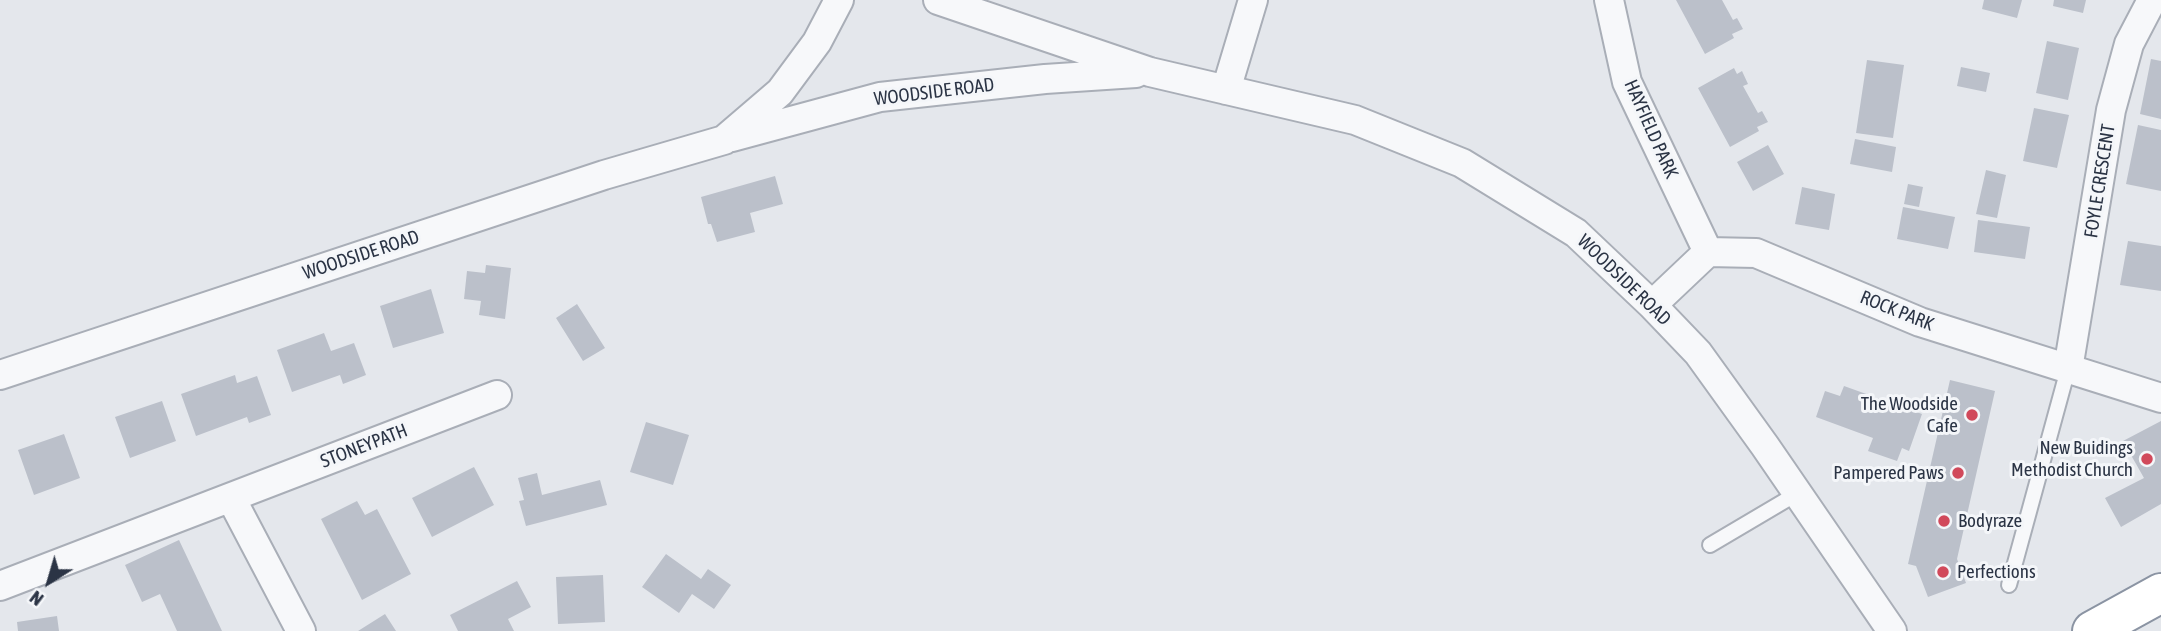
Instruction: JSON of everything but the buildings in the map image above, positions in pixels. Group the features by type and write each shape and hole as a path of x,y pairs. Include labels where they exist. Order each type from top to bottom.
{"highway":[{"path":"2092,631 2143,612"}],"street":[{"name":"WOODSIDE ROAD","path":"724,140 780,92 817,42 839,0"},
{"name":"WOODSIDE ROAD","path":"938,0 1150,72 1355,120 1462,163 1576,233 1698,353 1892,631"},
{"path":"1226,90 1252,0"},
{"name":"HAYFIELD PARK","path":"1609,0 1627,82 1707,252"},
{"name":"FOYLE CRESCENT","path":"2068,369 2111,110 2129,44 2152,0"},
{"name":"WOODSIDE ROAD","path":"0,374 604,175 880,97 1045,79 1150,72"},
{"path":"1652,305 1707,252"},
{"name":"ROCK PARK","path":"1707,252 1756,253 1920,322 2161,398"},
{"name":"STONEYPATH","path":"0,586 497,395"},
{"path":"232,498 301,631"}],"lane":[{"path":"2009,585 2068,369"},
{"path":"1710,545 1798,493"}],"place":[{"name":"The Woodside Cafe","path":"1972,415"},
{"name":"New Buidings Methodist Church","path":"2147,459"},
{"name":"Pampered Paws","path":"1958,473"},
{"name":"Bodyraze","path":"1944,521"},
{"name":"Perfections","path":"1943,572"}]}
